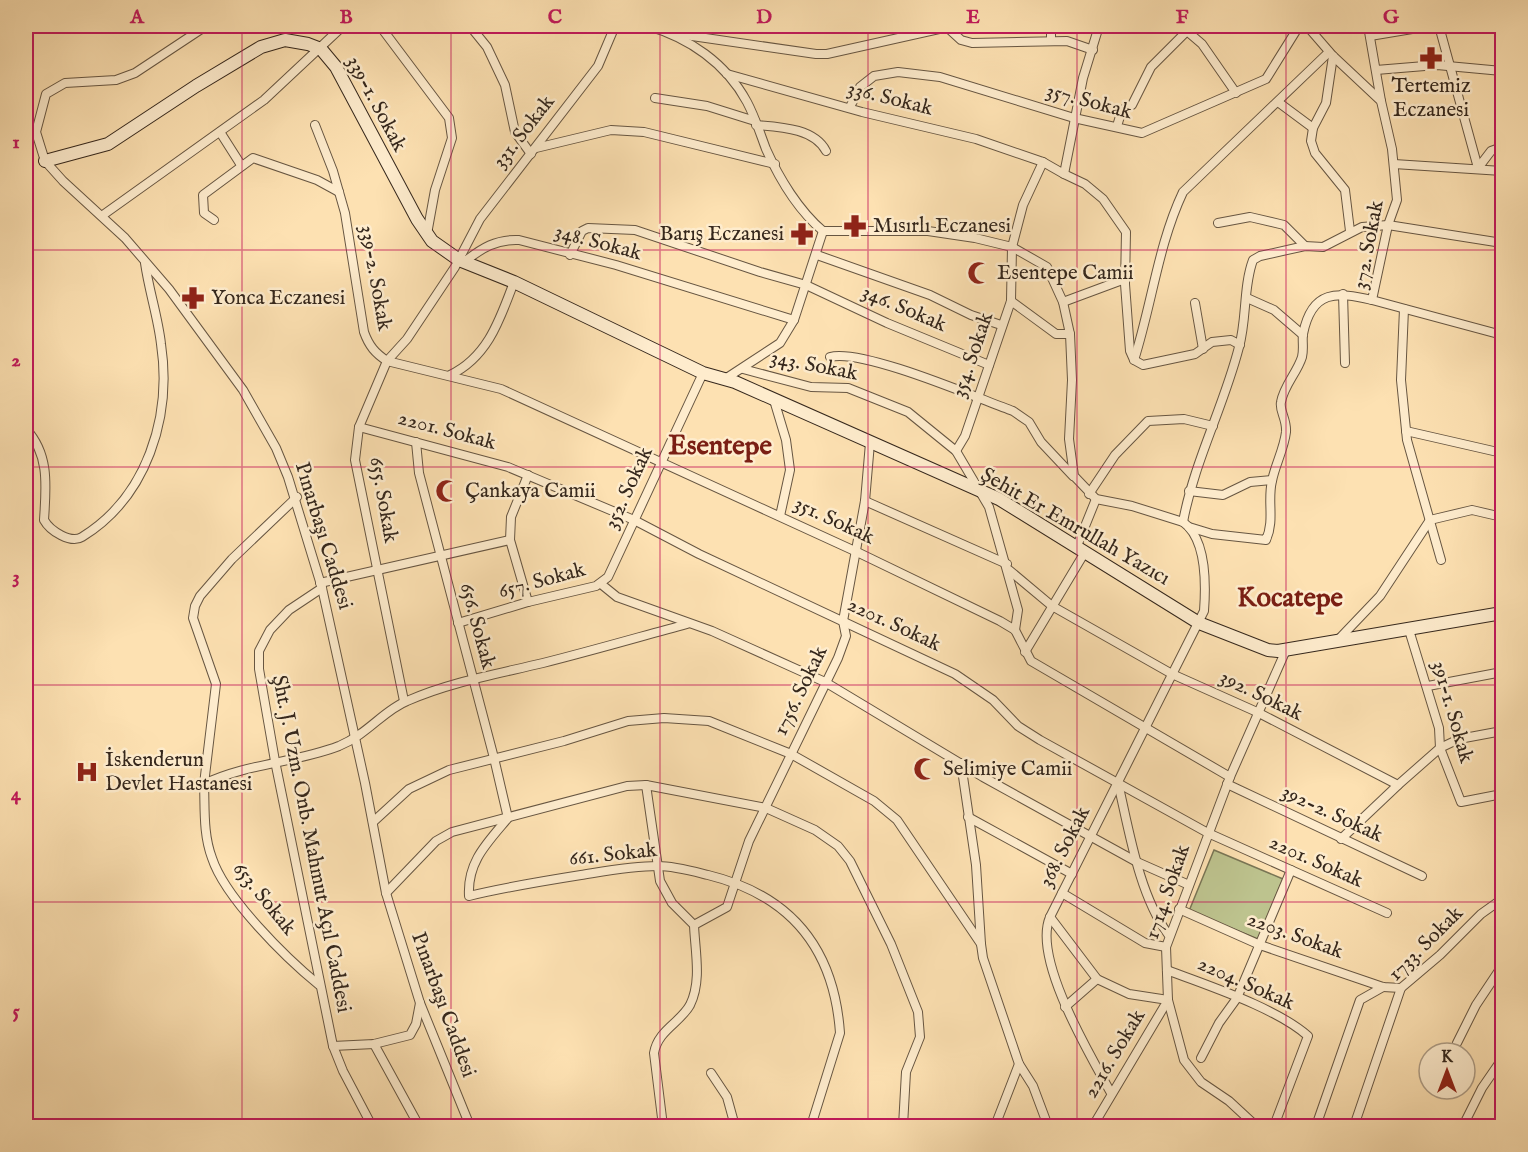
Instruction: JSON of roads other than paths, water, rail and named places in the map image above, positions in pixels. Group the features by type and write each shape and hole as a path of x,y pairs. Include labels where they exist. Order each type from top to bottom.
{"street":[{"name":"Pınarbaşı Caddesi","path":"206,26 135,73 116,80 65,83 46,94 36,132 45,161 63,182 103,214 169,290 243,390 276,448 297,497 321,586 356,738 386,893 420,1003 470,1126"},
{"path":"103,214 264,100 343,26"},
{"path":"380,26 449,118 452,138 435,190 427,234"},
{"path":"470,26 492,57 506,85 515,132 533,151 611,130 645,132 775,164"},
{"name":"331. Sokak","path":"462,261 480,219 598,66 615,26"},
{"path":"648,26 674,33 816,54 827,54 939,29 949,29 961,40 972,42 1067,41 1093,50"},
{"path":"1051,26 1051,41"},
{"path":"1064,174 1074,118 1099,26"},
{"name":"357. Sokak","path":"850,108 860,87 867,81 874,76 898,72 940,77 1074,118 1117,126 1132,133 1142,133 1266,79 1299,26"},
{"path":"1307,26 1331,54 1381,101"},
{"name":"372. Sokak","path":"1368,26 1394,164 1397,200 1388,225 1372,300 1503,335"},
{"path":"1370,36 1430,26"},
{"path":"1439,26 1448,66 1478,168"},
{"path":"1117,126 1122,110 1132,105 1151,68 1187,27 1202,44 1236,93"},
{"path":"674,33 693,45 727,74 747,101 775,164 806,217 823,231 928,231 975,238 1011,247 1047,267 1063,302 1070,334 1072,412 1069,439 1074,476"},
{"name":"339-1. Sokak","path":"45,161 108,144 196,86 261,47 285,40 321,49 336,67 395,181 427,234 448,254 514,282"},
{"path":"1134,360 1160,257 1174,211 1183,192 1331,54"},
{"path":"1331,54 1326,103 1313,128 1311,141 1315,153 1345,190 1350,231"},
{"path":"1376,70 1448,66 1503,71"},
{"name":"336. Sokak","path":"727,74 975,139 1043,162"},
{"path":"655,98 707,106 756,123 804,131 821,142 826,151"},
{"path":"1278,102 1313,128"},
{"name":"339-2. Sokak","path":"315,125 339,192 359,289 364,332 369,346 387,361"},
{"path":"220,132 241,165"},
{"path":"1478,168 1491,151 1503,147"},
{"path":"214,220 204,213 203,195 253,158 317,180 339,192"},
{"path":"1043,162 1085,184 1103,199 1125,232 1125,279 1130,351 1134,360 1143,365 1195,354 1212,342 1231,340 1240,345"},
{"name":"354. Sokak","path":"956,451 965,436 1011,301 1011,247 1023,205 1043,162"},
{"path":"1394,164 1503,171"},
{"path":"1218,223 1250,217 1284,225 1305,246"},
{"path":"1186,525 1189,490 1220,411 1240,345 1252,260 1260,256 1305,246 1323,247 1350,231 1362,227 1388,225 1503,243"},
{"name":"346. Sokak","path":"570,255 582,231 588,228 635,230 728,262 806,285 887,323 989,364"},
{"name":"343. Sokak","path":"725,379 780,343 794,320 818,255 823,231"},
{"name":"348. Sokak","path":"462,261 484,247 504,240 519,240 616,265 794,320"},
{"path":"818,255 930,294 971,315 1001,325"},
{"name":"655. Sokak","path":"404,701 355,460 359,427 387,361 407,339 462,261"},
{"path":"26,429 36,440 45,466 44,520 48,528 73,540 79,539 102,524 128,497 146,465 157,434 162,406 161,344 145,263"},
{"path":"1063,302 1125,279"},
{"path":"450,375 469,366 494,332 514,282"},
{"name":"Şehit Er Emrullah Yazıcı","path":"514,282 703,373 725,379 774,399 980,491 1081,549 1199,622 1268,650 1286,650 1503,613"},
{"path":"830,357 840,354 879,363 1013,411 1029,422 1041,442 1092,496 1132,506 1212,534 1266,540 1272,508 1272,480 1286,434 1286,418 1280,408 1281,400 1303,354 1303,335 1315,305 1328,296 1343,294 1372,300"},
{"path":"1343,294 1345,363"},
{"path":"1247,298 1274,310 1303,335"},
{"path":"1011,301 1056,333 1070,334"},
{"path":"1195,303 1203,349"},
{"path":"1404,309 1401,380 1406,430 1441,560"},
{"name":"351. Sokak","path":"387,361 501,389 857,552 1016,630"},
{"name":"343. Sokak","path":"743,369 811,387 848,388 908,412 956,451 989,507 1008,567 1018,610 1016,630"},
{"name":"352. Sokak","path":"601,584 608,578 703,373"},
{"path":"774,399 786,440 790,470 780,516"},
{"path":"1025,652 1081,549 1092,496 1115,455 1148,422 1184,419 1213,426"},
{"name":"2201. Sokak","path":"359,427 508,467 634,520 699,554 955,674 993,700 1018,726 1118,783 1208,832 1387,913"},
{"path":"1406,430 1503,453"},
{"name":"656. Sokak","path":"416,442 416,460 494,758 507,818"},
{"name":"1756. Sokak","path":"694,925 727,907 749,841 846,636 843,621 865,501 870,443"},
{"path":"528,475 511,517 510,540 528,602"},
{"path":"1189,490 1223,495 1250,482 1272,480"},
{"name":"653. Sokak","path":"297,497 259,530 200,596 193,618 216,684 204,784 204,827 212,859 228,889 300,970 319,986"},
{"name":"392. Sokak","path":"865,501 1008,567 1052,606 1172,674 1257,712 1398,785"},
{"path":"1338,640 1380,596 1430,520 1472,510 1503,517"},
{"name":"368. Sokak","path":"1111,1094 1065,1007 1044,937 1050,917 1204,610 1205,567 1186,525"},
{"name":"Şht. J. Uzm. Onb. Mahmut Açıl Caddesi","path":"372,1126 343,1071 333,1046 275,761 259,669 259,651 270,630 289,610 321,586 510,540"},
{"name":"657. Sokak","path":"458,623 528,602 601,584 617,597 712,632 825,682 1091,837 1137,862 1189,885"},
{"path":"204,784 230,772 336,747 356,738 404,701 473,679 599,649 687,624"},
{"path":"1016,630 1031,661 1228,781"},
{"name":"391-1. Sokak","path":"1409,630 1428,686 1439,728 1440,748 1461,802 1503,794"},
{"name":"1714. Sokak","path":"1256,1126 1229,1101 1201,1082 1190,1070 1179,1048 1168,1000 1166,947 1168,934 1228,781 1286,650"},
{"path":"1428,686 1503,672"},
{"path":"373,822 409,789 449,770 573,739 628,721 664,718 709,721 790,753 840,779 874,801 897,820 981,944"},
{"path":"1341,839 1440,748 1459,739 1503,731"},
{"path":"961,763 976,866 982,958 1019,1064 1033,1086 1048,1126"},
{"name":"392-2. Sokak","path":"1228,781 1341,839 1422,876"},
{"path":"1118,783 1137,862 1153,906 1168,934"},
{"path":"646,785 660,881 672,903 694,925 697,980 689,1006 656,1042 654,1053 663,1126"},
{"path":"386,893 436,841 452,832 627,786 646,785 766,808 815,830 838,846 850,861 891,944 918,1012 920,1037 906,1072 903,1126"},
{"path":"968,817 1072,874"},
{"name":"661. Sokak","path":"507,818 477,855 468,880 468,896 536,881 659,866 735,882 788,912 801,925 829,982 838,1008 840,1026 840,1033 811,1126"},
{"path":"1201,1058 1219,1023 1237,998 1291,870"},
{"path":"1062,893 1145,943 1166,947"},
{"name":"1733. Sokak","path":"1354,1126 1401,988 1440,955 1481,914 1503,899"},
{"name":"2203. Sokak","path":"1179,909 1260,945 1383,987 1401,988"},
{"path":"1050,917 1097,979 1129,994 1168,1000"},
{"path":"1458,1041 1476,1005 1503,966"},
{"name":"2204. Sokak","path":"1167,970 1237,998 1298,1028 1308,1036 1274,1126"},
{"path":"1494,976 1503,984"},
{"path":"1065,1007 1097,979"},
{"path":"1316,1126 1360,1000 1383,987"},
{"name":"2216. Sokak","path":"1093,1126 1168,1000"},
{"path":"333,1046 374,1044 410,1035 416,1024 420,1003"},
{"path":"374,1044 419,1126"},
{"path":"1463,1126 1482,1088 1503,1059"},
{"path":"995,1126 1019,1064"},
{"path":"711,1073 727,1097 735,1126"}],"place":[{"name":"Tertemiz Eczanesi","path":"1431,58"},
{"name":"Mısırlı Eczanesi","path":"855,226"},
{"name":"Barış Eczanesi","path":"802,234"},
{"name":"Esentepe Camii","path":"979,273"},
{"name":"Yonca Eczanesi","path":"193,298"},
{"name":"Çankaya Camii","path":"447,491"},
{"name":"Selimiye Camii","path":"925,769"},
{"name":"İskenderun Devlet Hastanesi","path":"87,772"}],"district":[{"name":"Esentepe","path":"720,447"},
{"name":"Kocatepe","path":"1290,599"}]}
